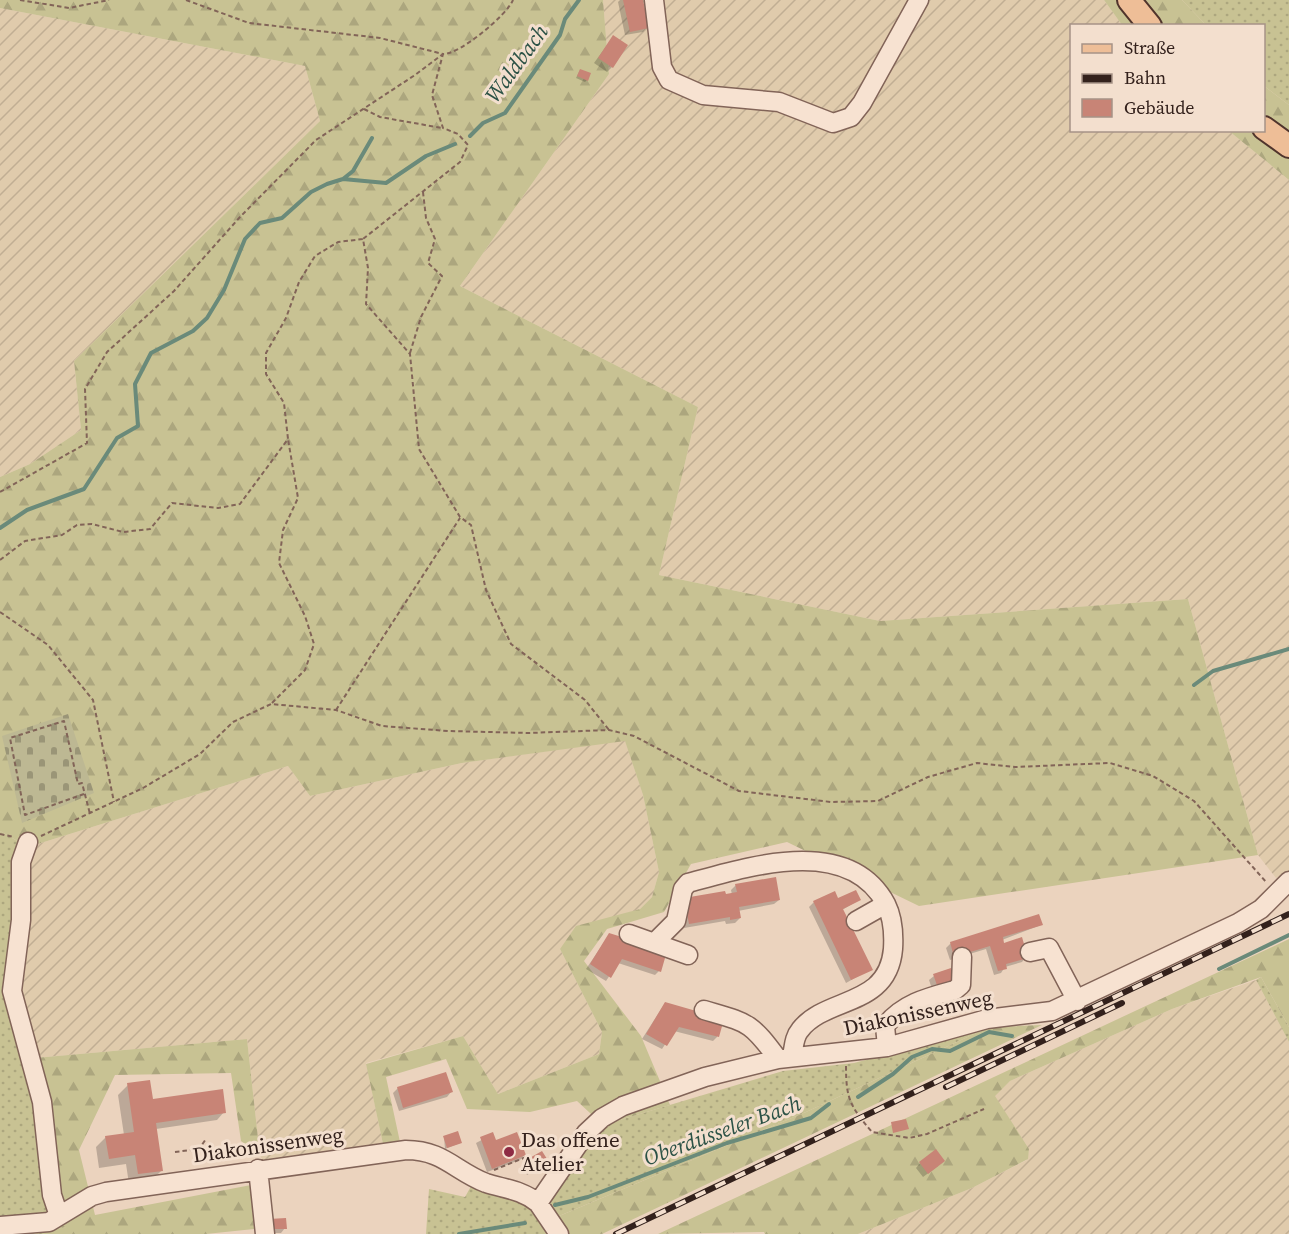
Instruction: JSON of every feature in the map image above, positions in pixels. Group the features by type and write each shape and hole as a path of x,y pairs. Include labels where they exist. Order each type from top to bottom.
{"main road":[{"path":"1129,0 1148,24"},
{"path":"1265,129 1289,146"}],"street":[{"path":"654,0 662,67 669,80 703,95 779,102 833,123 851,117 862,103 919,0"},
{"path":"28,842 21,862 21,920 12,991 42,1102 52,1195 59,1216"},
{"path":"656,941 676,921 683,889 688,883 774,863 811,861 852,871 877,887 892,915 894,937 892,958 886,974 872,989 807,1022 785,1057 748,1023 704,1010"},
{"name":"Diakonissenweg","path":"538,1203 586,1133 602,1118 623,1106 705,1077 785,1057 848,1053 887,1047 987,1019 1052,1011 1238,923 1261,909 1283,887"},
{"path":"856,921 886,904"},
{"path":"629,934 656,941 688,955"},
{"path":"1030,952 1049,948 1077,1001"},
{"path":"887,1047 885,1026 892,1016 915,1002 956,990 961,985 962,957"},
{"name":"Diakonissenweg","path":"0,1227 40,1224 59,1216 92,1196 106,1192 258,1169 420,1150 432,1152 470,1175 518,1191 538,1203 559,1234"},
{"path":"258,1169 265,1234"}],"path":[{"path":"20,0 69,8 109,0"},
{"path":"186,0 249,23 380,38 443,54 448,54 474,40 513,0"},
{"path":"0,492 87,443 85,389 107,352 174,291 240,217 316,140 443,54"},
{"path":"443,54 432,95 444,128"},
{"path":"0,834 28,842 114,802 200,754 233,722 272,704 304,670 314,644 305,616 279,563 283,530 298,498 284,403 266,374 266,353 286,318 299,282 315,256 338,242 363,239 460,162 468,146 458,134 444,128 380,117 364,109"},
{"path":"423,192 426,218 435,239 428,263 442,276 421,317 410,354 419,449 460,517 471,525 486,590 511,644 585,699 609,730"},
{"path":"363,239 368,268 366,304 410,354"},
{"path":"0,560 25,541 62,535 77,525 92,524 123,532 150,529 171,503 218,508 240,504 288,439"},
{"path":"336,710 460,517"},
{"path":"0,612 48,645 93,699 114,802"},
{"path":"272,704 336,710 382,726 528,734 609,730 634,736 738,792 831,802 878,801 928,777 977,763 1015,767 1110,763 1153,776 1194,801 1283,887"},
{"path":"84,794 25,815 10,738 64,722 78,783 82,783 90,814"},
{"path":"848,1053 847,1096 872,1131 909,1138 984,1109"},
{"path":"175,1152 199,1149 206,1139"},
{"path":"470,1175 526,1157"}],"shaded area":[{"path":"603,0 1104,0 1121,24 1070,24 1070,132 1230,132 1289,180 1289,871 1276,878 1258,855 1188,599 880,621 659,575 698,407 460,286 609,74"},
{"path":"0,8 305,66 320,121 74,361 81,430 30,464 0,477"},
{"path":"625,740 643,795 659,872 652,897 640,909 617,916 560,949 602,1032 599,1054 498,1094 463,1036 366,1063 383,1144 264,1162 260,1156 247,1039 35,1058 16,1000 28,847 288,766 310,796 462,763"},
{"path":"1256,980 1289,1042 1289,1234 858,1234 972,1188 1027,1160 1029,1149 994,1096 1010,1081 1172,1009"}],"green space":[{"path":"0,0 603,0 609,74 460,286 698,407 659,575 880,621 1188,599 1258,855 919,906 787,842 691,864 664,912 607,929 584,961 641,1036 670,1105 603,1125 577,1101 530,1112 467,1109 446,1059 386,1077 400,1142 383,1144 366,1064 463,1036 498,1094 599,1054 602,1032 560,949 576,926 640,909 652,897 659,872 643,795 625,741 462,763 310,796 288,766 28,847 0,831 0,477 30,464 81,430 74,361 320,121 305,66 0,8"},
{"path":"1104,0 1182,0 1205,24 1121,24"},
{"path":"1182,0 1289,0 1289,105 1265,87 1265,24 1205,24"},
{"path":"1265,87 1289,105 1289,180 1230,132 1265,132"},
{"path":"68,714 94,793 22,823 2,736"},
{"path":"0,831 28,847 15,980 55,1191 67,1227 33,1234 0,1234"},
{"path":"1289,939 1289,1027 1261,977 1172,1009 1010,1081 995,1096 1029,1149 1028,1159 972,1188 858,1234 765,1234 764,1232 658,1234"},
{"path":"1261,977 1289,1027 1289,1042 1256,980"},
{"path":"1042,1025 602,1234 564,1234 552,1219 806,1112 989,1027"},
{"path":"989,1027 806,1112 552,1219 543,1202 603,1125 783,1071 854,1063"},
{"path":"247,1039 260,1156 241,1141 231,1073 115,1075 79,1150 95,1215 251,1185 254,1229 206,1234 33,1234 66,1227 55,1191 35,1058"},
{"path":"475,1179 527,1199 554,1234 426,1234 429,1189 465,1197"}],"building":[{"path":"623,0 643,0 649,28 630,32"},
{"path":"613,35 628,45 613,68 598,58"},
{"path":"580,69 591,73 588,81 577,76"},
{"path":"776,877 780,900 739,907 741,918 730,920 730,917 689,924 684,898 725,891 726,894 737,892 735,884"},
{"path":"856,890 861,900 843,909 873,970 851,980 813,901 835,891 838,898"},
{"path":"1039,914 1043,925 1003,937 1004,943 1022,937 1028,958 1006,964 1007,969 998,971 990,946 954,957 950,942"},
{"path":"609,933 667,951 661,972 622,959 611,978 590,964"},
{"path":"951,968 956,982 938,988 933,974"},
{"path":"665,1002 724,1019 719,1037 679,1027 667,1046 646,1034"},
{"path":"446,1072 453,1092 403,1108 397,1087"},
{"path":"150,1080 153,1099 223,1089 226,1113 156,1123 163,1171 138,1174 135,1155 109,1159 105,1136 134,1132 127,1083"},
{"path":"906,1119 909,1129 893,1133 891,1122"},
{"path":"458,1131 462,1143 447,1148 443,1136"},
{"name":"Das offene Atelier","path":"493,1132 496,1140 517,1132 526,1155 492,1169 480,1137"},
{"path":"936,1149 945,1161 928,1174 919,1162"},
{"path":"542,1151 549,1162 532,1172 526,1160"},
{"path":"286,1218 287,1229 269,1229 269,1219"}],"waterway":[{"name":"Waldbach","path":"470,136 483,123 505,113 560,35 565,19 579,0"},
{"name":"Waldbach","path":"343,179 353,171 372,138"},
{"name":"Waldbach","path":"0,528 27,510 84,489 117,438 138,426 135,384 151,353 193,331 207,318 224,290 245,239 260,223 282,218 311,192 327,184 343,179 386,183 426,156 455,144"},
{"path":"1194,685 1213,671 1289,649"},
{"name":"Oberdüsseler Bach","path":"1219,969 1289,935"},
{"name":"Oberdüsseler Bach","path":"858,1097 893,1074 912,1057 932,1049 950,1051 989,1032 1012,1036"},
{"name":"Oberdüsseler Bach","path":"555,1205 588,1197 727,1143 811,1118 829,1104"},
{"name":"Oberdüsseler Bach","path":"459,1234 525,1223"}],"railway":[{"path":"616,1234 1289,914"},
{"path":"946,1087 1122,1003"}],"place":[{"name":"Das offene Atelier","path":"509,1152"}]}
